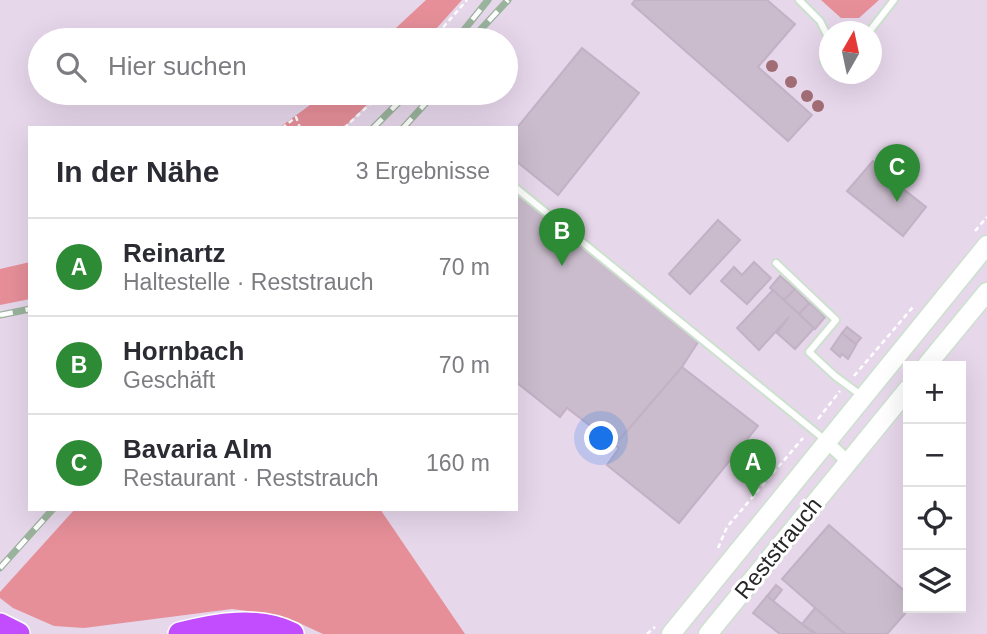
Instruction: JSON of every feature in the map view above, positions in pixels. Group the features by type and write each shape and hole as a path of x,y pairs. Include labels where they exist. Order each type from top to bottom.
{"highway":[{"path":"0,625 18,634"},
{"path":"180,634 230,625 255,625 292,634"}],"main road":[{"name":"Reststrauch","path":"670,634 987,244"},
{"path":"930,361 987,292"},
{"name":"Reststrauch","path":"708,634 903,394"}],"street":[{"path":"826,440 848,462"}],"lane":[{"path":"799,0 820,21"},
{"path":"878,21 894,0"},
{"path":"518,190 826,440"},
{"path":"776,263 836,320 808,352 863,397"}],"path":[{"path":"442,28 467,0"},
{"path":"346,126 369,105"},
{"path":"285,126 296,117 299,126"}],"shaded area":[{"path":"426,0 462,0 437,28 396,28"},
{"path":"821,0 879,0 859,18 841,18"},
{"path":"310,105 367,105 345,126 282,126"},
{"path":"28,262 28,299 0,305 0,269"},
{"path":"73,511 381,511 465,634 323,634 297,622 265,613 232,609 84,628 54,626 13,608 0,598 0,592"}],"building":[{"path":"635,0 767,0 795,24 758,67 812,115 788,141 632,4"},
{"path":"582,48 639,93 558,195 518,163 518,127"},
{"path":"873,161 878,165 877,168 891,179 895,175 900,179 897,184 926,207 903,236 847,191"},
{"path":"518,194 700,339 682,367 615,445 567,408 560,417 518,384"},
{"path":"718,220 740,240 690,294 669,274"},
{"path":"754,262 771,278 747,304 721,281 734,267 742,275"},
{"path":"780,276 795,289 784,300 770,288"},
{"path":"795,289 809,303 799,314 784,300"},
{"path":"773,290 814,328 795,349 777,333 789,317 759,350 737,328"},
{"path":"810,303 825,317 815,329 799,314"},
{"path":"847,327 861,338 856,344 842,333"},
{"path":"842,333 856,345 848,359 842,354 840,357 831,349"},
{"path":"682,367 758,426 679,523 607,465 619,448 615,445"},
{"path":"829,525 903,590 903,613 906,613 887,634 845,634 782,579"},
{"path":"776,585 782,590 773,601 767,596"},
{"path":"767,596 817,634 780,634 753,613"},
{"path":"815,608 845,634 817,634 802,624"}],"railway":[{"path":"466,28 488,0"},
{"path":"482,28 508,0"},
{"path":"375,126 396,105"},
{"path":"405,126 424,105"},
{"path":"0,315 28,309"},
{"path":"0,568 51,511"}],"place":[{"name":"Bavaria Alm","path":"897,202"},
{"name":"Hornbach","path":"562,266"},
{"name":"Reinartz","path":"753,497"}]}
